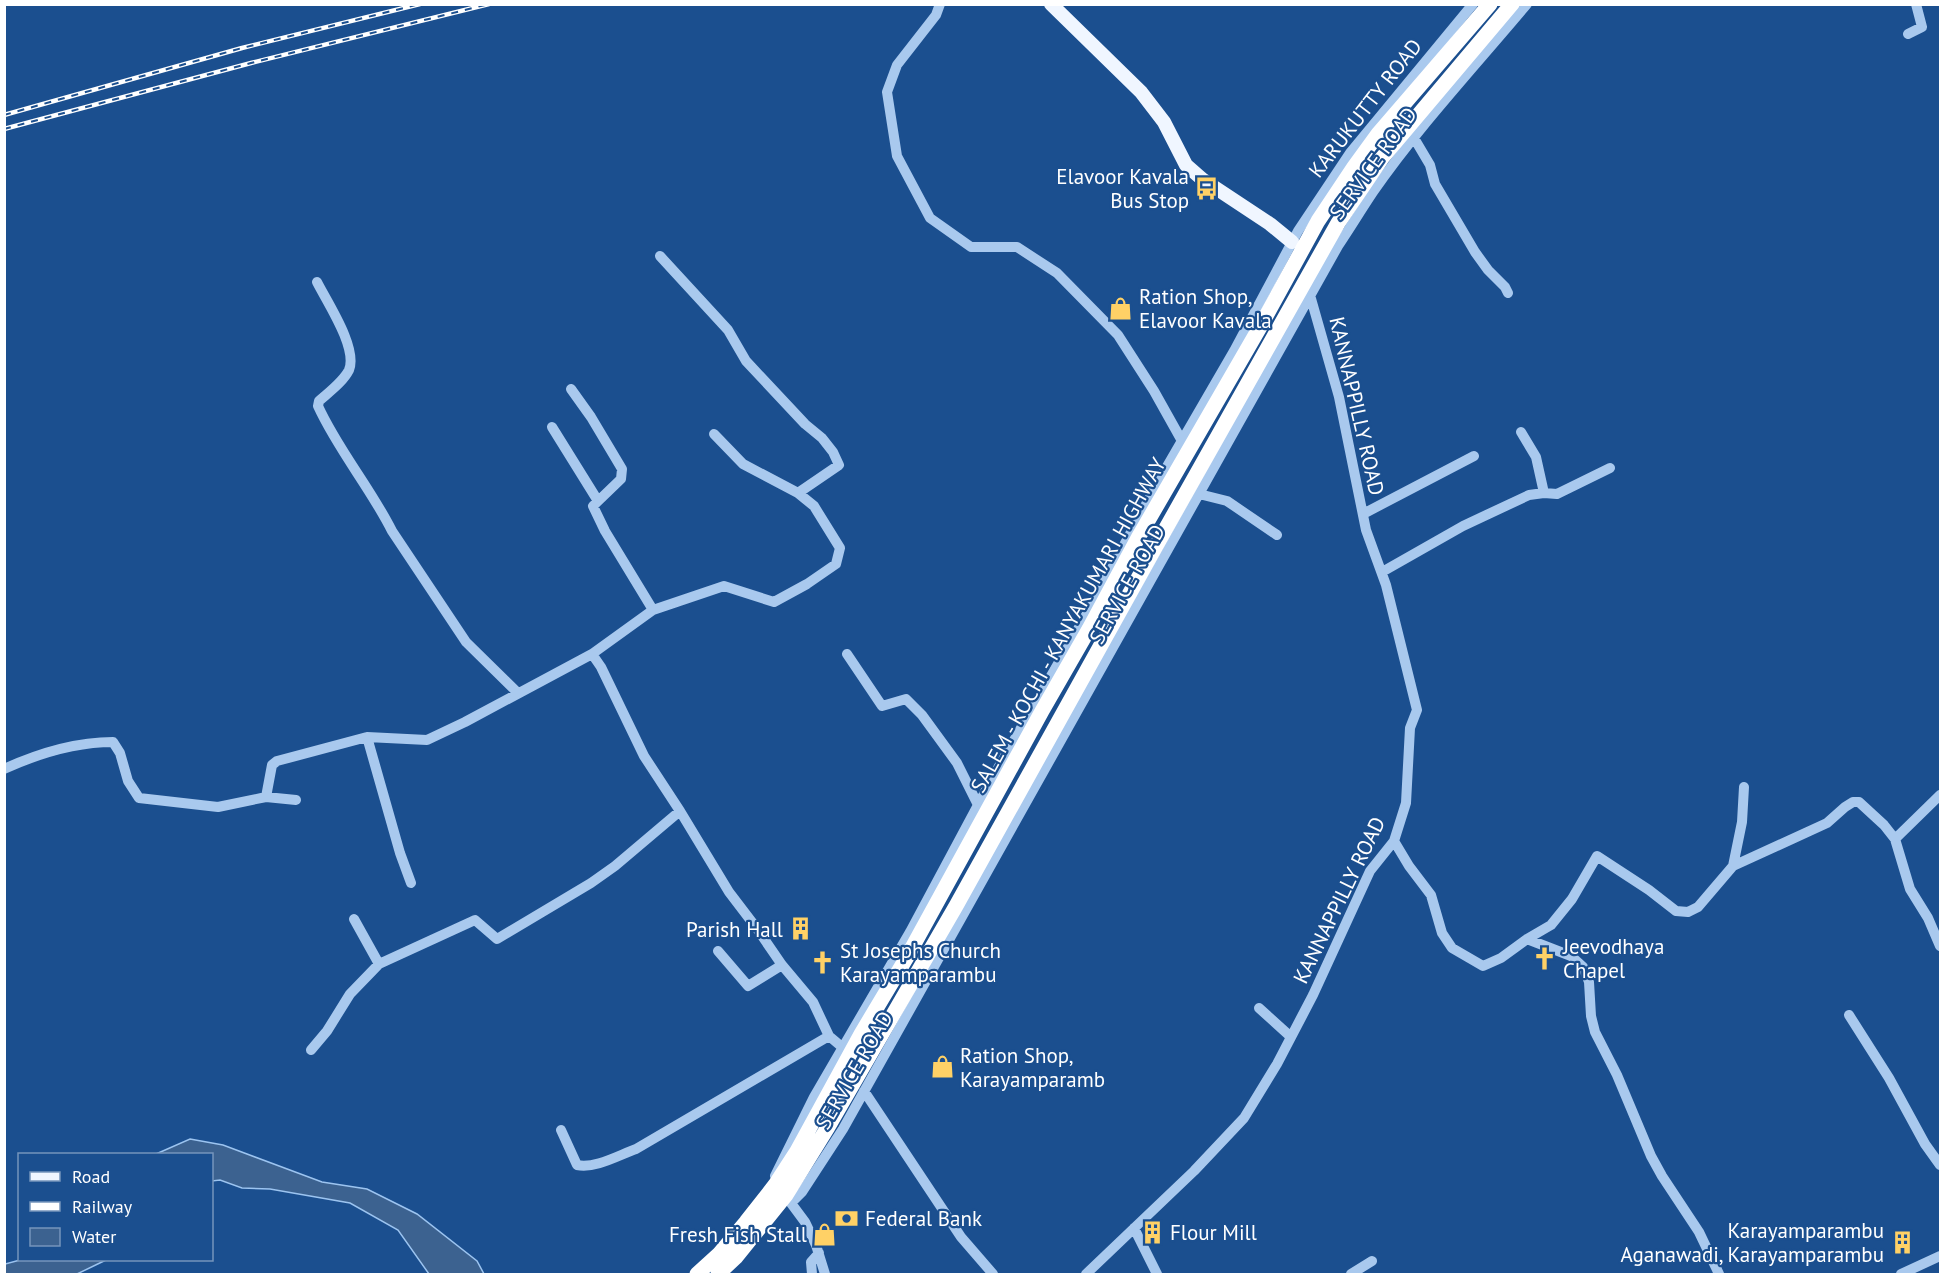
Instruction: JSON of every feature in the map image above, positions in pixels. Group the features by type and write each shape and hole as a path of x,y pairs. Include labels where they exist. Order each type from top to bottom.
{"highway":[{"name":"SALEM - KOCHI - KANYAKUMARI HIGHWAY","path":"697,1275 784,1194 797,1151 861,1034 907,957 1138,538 1205,423 1297,246 1372,142 1490,4"},
{"name":"SALEM - KOCHI - KANYAKUMARI HIGHWAY","path":"718,1275 736,1257 784,1194 828,1127 957,906 1338,223 1382,158 1512,4"},
{"path":"1305,280 1310,295"}],"main road":[{"path":"1051,4 1141,92 1164,122 1186,165 1202,179 1270,224 1297,246"}],"street":[{"path":"940,4 936,15 897,65 887,92 897,156 930,218 971,247 1017,247 1057,273 1118,335 1154,391 1182,441"},
{"name":"KARUKUTTY ROAD","path":"784,1194 776,1171 842,1047 910,932 978,805 1234,351 1350,153 1473,4"},
{"name":"SERVICE ROAD","path":"784,1194 802,1192 823,1162 1250,407 1338,246 1373,192 1414,138 1527,4"},
{"path":"1908,34 1922,27 1916,4"},
{"path":"1414,138 1430,165 1435,184 1475,252 1508,293"},
{"path":"660,256 728,330 746,361 833,452 840,465 798,493"},
{"path":"317,282 348,343 350,358 349,369 341,381 319,401 318,406 328,427 392,531 466,642 518,693"},
{"name":"KANNAPPILLY ROAD","path":"1086,1275 1194,1171 1244,1118 1313,994 1370,871 1394,841 1406,803 1410,728 1418,710 1382,572 1366,530 1339,397 1310,295"},
{"path":"571,389 591,417 622,469 621,480 593,506 605,531 653,610"},
{"path":"552,427 598,501"},
{"path":"1521,432 1536,457 1544,493"},
{"path":"266,797 272,765 277,761 367,737 427,740 592,654 653,610 724,586 774,602 807,584 836,564 840,548 814,506 798,493 743,464 714,434"},
{"path":"1363,514 1474,456"},
{"path":"1382,572 1463,526 1529,495 1557,494 1610,468"},
{"path":"1199,494 1227,501 1276,535"},
{"path":"592,654 601,667 644,756 729,892 782,965 813,1002 829,1036 842,1047"},
{"path":"847,654 882,706 906,699 922,715 957,763 978,805"},
{"path":"367,737 400,853 411,883"},
{"path":"4,769 29,758 98,742 113,742 120,753 128,781 139,798 218,807 266,797 296,800"},
{"path":"1733,866 1742,822 1744,787"},
{"path":"1895,839 1941,795"},
{"path":"1394,841 1431,895 1442,933 1452,948 1483,966 1501,958 1551,925 1572,899 1597,856 1649,890 1676,911 1688,912 1698,907 1733,866 1827,823 1853,802 1859,802 1884,825 1895,839 1910,889 1928,918 1941,946"},
{"path":"311,1050 327,1031 350,994 379,964 475,920 497,939 591,883 615,866 680,811"},
{"path":"354,919 379,964"},
{"path":"1527,939 1578,960 1587,974 1592,1024 1617,1075 1651,1156 1699,1232 1719,1275"},
{"path":"718,951 748,986 782,965"},
{"path":"1259,1008 1291,1037"},
{"path":"1849,1015 1889,1078 1924,1144 1941,1165"},
{"path":"561,1131 577,1165 602,1162 636,1149 829,1036"},
{"path":"864,1091 961,1237 993,1275"},
{"path":"784,1194 805,1222 819,1253 825,1275"},
{"path":"1134,1228 1156,1275"},
{"path":"812,1275 811,1262 819,1253"},
{"path":"1902,1275 1941,1256"},
{"path":"1351,1275 1372,1261"}],"water":[{"path":"190,1139 223,1145 322,1182 367,1189 417,1214 477,1261 484,1274 429,1274 398,1230 350,1203 270,1189 242,1188 220,1180 213,1181 213,1153 158,1153"},
{"path":"18,1261 104,1261 77,1274 5,1274 5,1264"}],"railway":[{"path":"4,115 242,48 420,4"},
{"path":"4,129 251,63 489,4"}],"place":[{"name":"Elavoor Kavala Bus Stop","path":"1207,188"},
{"name":"Ration Shop, Elavoor Kavala","path":"1121,308"},
{"name":"Parish Hall","path":"801,929"},
{"name":"Jeevodhaya Chapel","path":"1545,958"},
{"name":"St Josephs Church Karayamparambu","path":"822,962"},
{"name":"Ration Shop, Karayamparamb","path":"942,1067"},
{"name":"Federal Bank","path":"847,1218"},
{"name":"Flour Mill","path":"1152,1232"},
{"name":"Fresh Fish Stall","path":"825,1234"},
{"name":"Karayamparambu Aganawadi, Karayamparambu","path":"1902,1242"}]}
